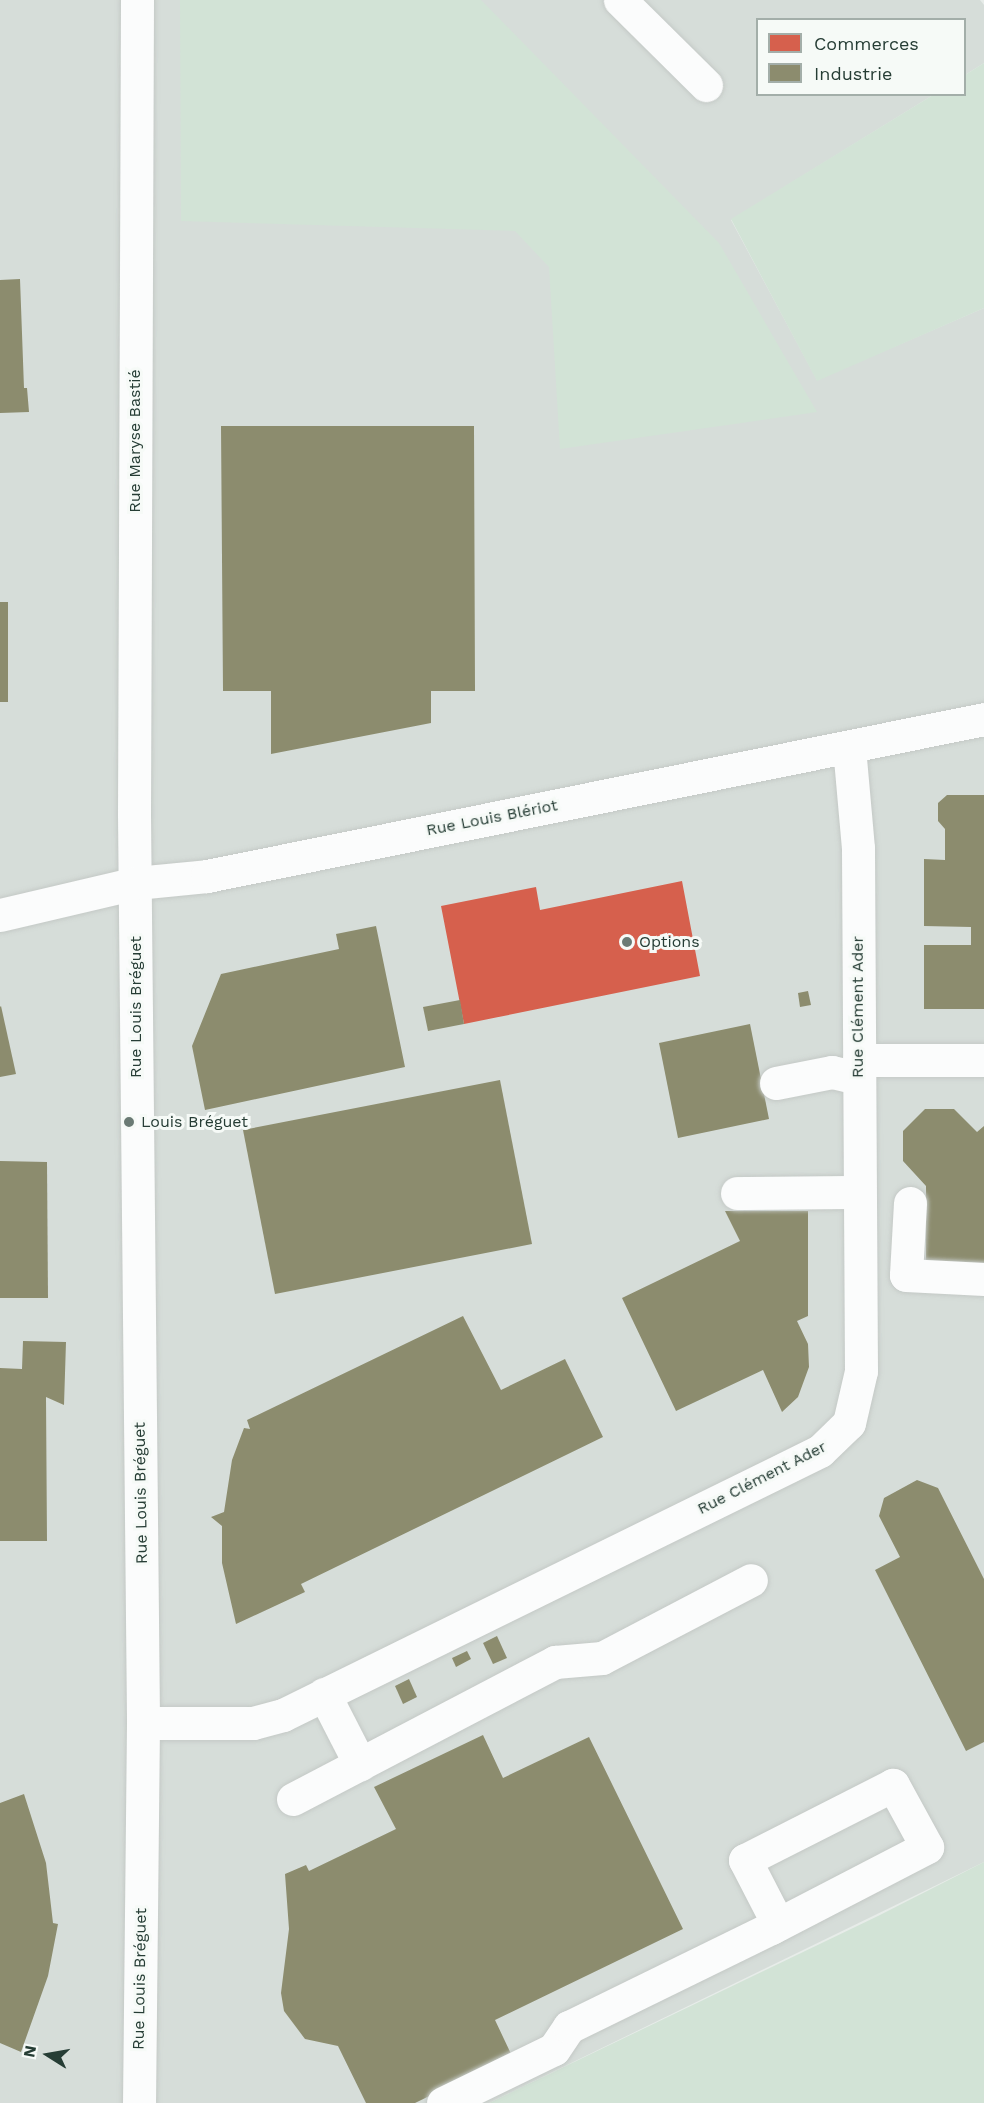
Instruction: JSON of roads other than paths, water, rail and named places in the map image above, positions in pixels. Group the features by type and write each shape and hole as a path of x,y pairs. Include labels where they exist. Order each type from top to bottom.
{"street":[{"name":"Rue Maryse Bastié","path":"136,883 137,0"},
{"path":"621,0 706,85"},
{"name":"Rue Louis Blériot","path":"0,915 136,883 207,876 984,719"},
{"name":"Rue Clément Ader","path":"143,1723 253,1723 283,1715 820,1451 849,1423 857,1399 861,1371 858,848 849,747"},
{"name":"Rue Louis Bréguet","path":"136,883 143,1723 139,2103"},
{"path":"776,1083 859,1069 984,1060"},
{"path":"737,1193 859,1192"},
{"path":"910,1203 906,1275 984,1279"},
{"path":"859,1240 908,1240"},
{"path":"292,1799 555,1662 602,1658 751,1580"},
{"path":"324,1694 360,1764"},
{"path":"443,2103 554,2049 569,2027 778,1924 927,1847 893,1785 744,1860 778,1924"}],"place":[{"name":"Options","path":"627,942"},
{"name":"Louis Bréguet","path":"129,1122"}]}
